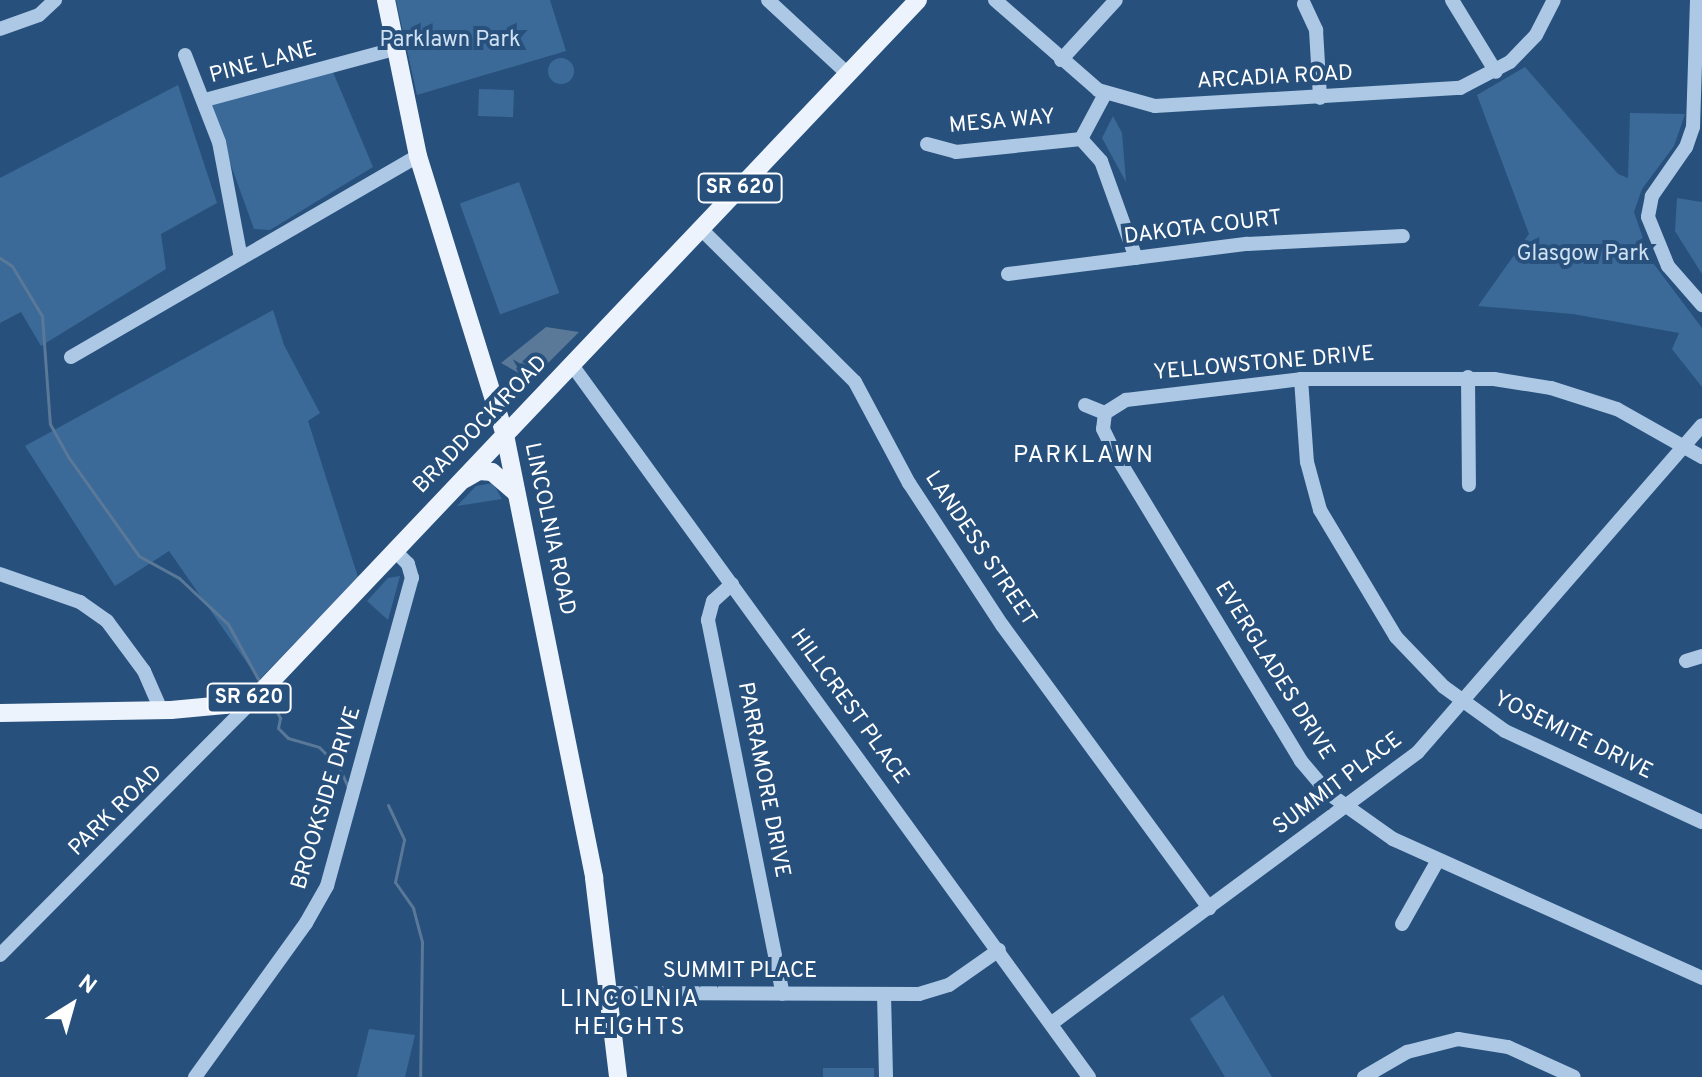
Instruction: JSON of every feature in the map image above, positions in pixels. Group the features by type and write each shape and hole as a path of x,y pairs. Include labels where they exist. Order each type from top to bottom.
{"main road":[{"name":"LINCOLNIA ROAD","path":"386,0 418,156 505,435 572,756 612,993 618,1077"},
{"name":"BRADDOCK ROAD","path":"0,713 161,710 225,705 259,694 918,0"},
{"path":"456,485 485,471 499,475 517,494"}],"street":[{"path":"0,29 39,15 55,0"},
{"path":"768,0 848,74"},
{"name":"ARCADIA ROAD","path":"995,0 1061,60 1105,94 1155,106 1443,92 1496,72 1530,42 1554,0"},
{"path":"1061,60 1116,0"},
{"path":"1452,0 1496,72"},
{"path":"1697,0 1698,127 1652,196 1648,217 1668,266 1702,305"},
{"path":"1304,4 1316,30 1320,98"},
{"name":"PINE LANE","path":"241,258 229,182 205,100 394,49"},
{"path":"185,55 205,100"},
{"path":"1105,94 1081,139 1101,161 1136,258"},
{"name":"MESA WAY","path":"927,144 956,152 1081,139"},
{"path":"71,357 418,156"},
{"name":"LANDESS STREET","path":"701,229 855,382 909,483 1002,625 1209,908"},
{"name":"DAKOTA COURT","path":"1008,274 1305,239 1403,236"},
{"name":"HILLCREST PLACE","path":"572,365 1089,1077"},
{"path":"1468,377 1469,485"},
{"name":"YELLOWSTONE DRIVE","path":"1105,413 1126,400 1301,379 1468,377 1523,382 1584,397 1685,445 1702,457"},
{"name":"YOSEMITE DRIVE","path":"1301,379 1307,462 1328,530 1396,637 1462,702 1528,744 1702,822"},
{"path":"1085,405 1105,413"},
{"name":"EVERGLADES DRIVE","path":"1105,413 1103,429 1114,452 1248,675 1301,761 1345,809 1438,860 1702,978"},
{"name":"SUMMIT PLACE","path":"1052,1023 1400,768 1462,702 1702,425"},
{"name":"BROOKSIDE DRIVE","path":"195,1077 306,923 327,886 412,578 408,564 395,551"},
{"path":"0,574 80,602 107,621 144,671 161,710"},
{"name":"PARRAMORE DRIVE","path":"732,584 713,601 708,620 783,994"},
{"path":"1686,661 1702,656"},
{"name":"PARK ROAD","path":"0,955 259,694"},
{"path":"1402,924 1438,860"},
{"name":"SUMMIT PLACE","path":"612,993 884,994 935,990 999,950"},
{"path":"884,994 886,1077"},
{"path":"1364,1077 1407,1052 1458,1039 1508,1047 1574,1077"}],"green space":[{"name":"Parklawn Park","path":"396,0 550,0 566,51 417,95"},
{"path":"561,58 570,62 574,71 570,80 561,84 552,80 548,71 552,62"},
{"path":"330,65 373,167 270,230 254,229 206,96"},
{"name":"Glasgow Park","path":"1525,67 1618,174 1628,178 1630,113 1685,114 1674,146 1642,189 1634,212 1650,259 1702,328 1702,387 1672,349 1679,333 1573,314 1478,306 1529,234 1477,95"},
{"path":"178,85 217,203 161,234 166,269 41,346 21,312 0,323 0,178"},
{"path":"479,89 514,90 513,117 478,116"},
{"path":"1113,116 1122,133 1126,182 1102,138"},
{"path":"519,182 559,293 500,314 460,204"},
{"path":"1677,198 1702,202 1702,274 1675,231"},
{"path":"273,310 284,345 320,413 308,421 358,577 259,680 169,551 115,586 25,446"},
{"path":"493,483 502,499 457,506 476,486"},
{"path":"400,576 388,620 367,601 388,578"},
{"path":"1223,995 1272,1077 1225,1077 1190,1019"},
{"path":"369,1029 415,1035 405,1077 357,1077"},
{"path":"823,1068 874,1068 874,1077 823,1077"}],"shaded area":[{"path":"546,327 579,332 531,380 501,363"}],"waterway":[{"path":"0,258 12,266 42,316 50,424 69,458 139,556 179,578 228,624 258,679"},
{"path":"269,697 280,718 278,728 288,738 319,747 339,767 348,787"},
{"path":"388,805 404,840 395,882 413,908 422,942 420,1077"}],"district":[{"name":"PARKLAWN","path":"1084,457"},
{"name":"LINCOLNIA HEIGHTS","path":"630,1015"}]}
